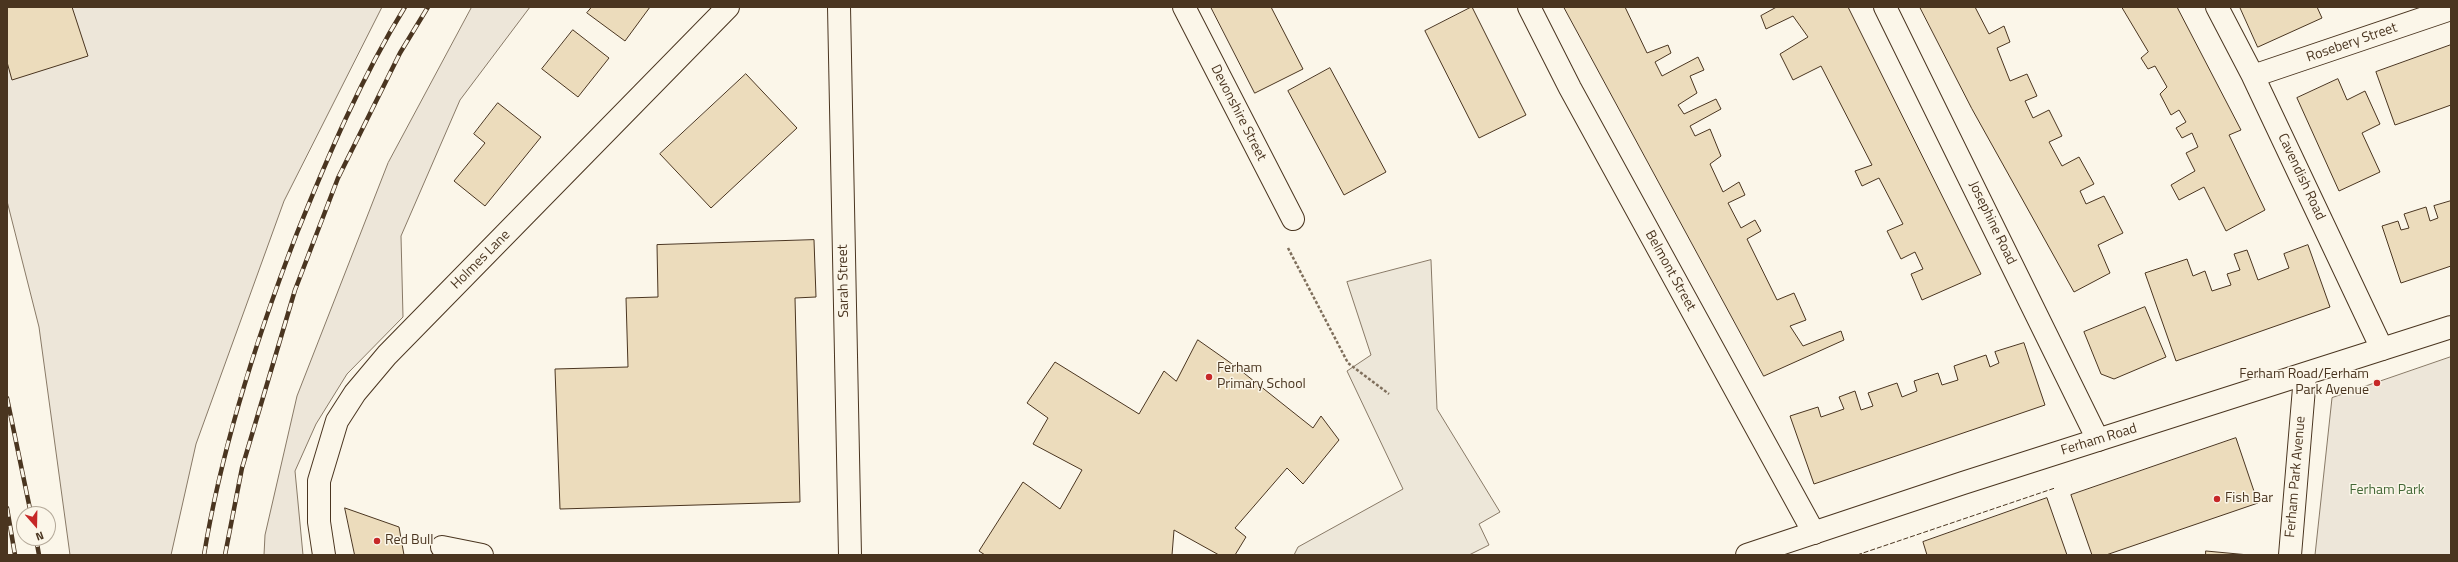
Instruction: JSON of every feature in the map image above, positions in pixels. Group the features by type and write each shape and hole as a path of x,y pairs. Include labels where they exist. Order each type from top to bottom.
{"street":[{"name":"Holmes Lane","path":"324,555 319,522 319,481 337,422 355,393 387,356 728,7"},
{"name":"Sarah Street","path":"839,7 850,555"},
{"name":"Devonshire Street","path":"1184,7 1292,219"},
{"name":"Belmont Street","path":"1529,7 1570,88 1814,533"},
{"name":"Josephine Road","path":"1885,7 2098,440"},
{"name":"Cavendish Road","path":"2217,7 2253,76 2382,349"},
{"name":"Rosebery Street","path":"2253,76 2451,9"},
{"name":"Ferham Road","path":"1747,555 2098,440 2305,376 2451,327"},
{"name":"Ferham Park Avenue","path":"2290,555 2305,376"},
{"path":"442,547 482,555"}],"path":[{"path":"1292,219 1282,235 1348,363 1389,394"}],"green space":[{"path":"7,7 382,7 284,201 196,444 171,555 70,555 39,327 7,201"},
{"path":"472,7 530,7 460,100 401,236 403,317 347,374 316,424 295,471 303,555 264,555 265,535 297,396 388,163"},
{"name":"Ferham Park","path":"2451,357 2451,555 2315,555 2332,398"}],"shaded area":[{"path":"1431,260 1437,409 1500,512 1479,524 1489,545 1469,555 1294,555 1298,547 1403,489 1347,371 1371,355 1347,282"}],"building":[{"path":"7,7 72,7 88,56 12,80 7,62"},
{"path":"592,7 650,7 625,41 587,13"},
{"path":"1211,7 1271,7 1303,69 1255,93"},
{"path":"1472,7 1526,115 1479,138 1425,31"},
{"path":"1564,7 1625,7 1647,53 1668,45 1671,53 1655,62 1662,76 1698,57 1704,70 1690,76 1697,93 1678,105 1684,114 1716,99 1721,109 1690,126 1695,136 1710,129 1721,156 1710,164 1723,192 1739,182 1745,195 1728,203 1741,228 1755,220 1761,231 1747,239 1777,300 1794,293 1806,320 1790,326 1803,346 1841,331 1844,340 1764,376"},
{"path":"1777,7 1848,7 1981,274 1922,300 1911,274 1923,269 1915,252 1901,259 1887,231 1903,224 1879,178 1862,186 1855,171 1872,165 1821,66 1793,80 1780,54 1808,37 1793,16 1766,29 1761,16"},
{"path":"1920,7 1975,7 1989,34 2004,26 2010,42 1997,48 2010,81 2027,74 2037,96 2025,101 2033,118 2049,110 2062,136 2049,142 2062,166 2079,157 2094,184 2080,191 2086,204 2104,196 2123,233 2098,245 2110,273 2074,292 1972,109"},
{"path":"2122,7 2177,7 2241,130 2229,135 2265,210 2226,231 2204,187 2179,200 2171,185 2195,171 2186,153 2198,147 2192,133 2182,138 2176,128 2186,122 2179,110 2171,115 2160,94 2167,87 2155,66 2148,69 2141,58 2148,52"},
{"path":"2240,7 2317,7 2322,18 2258,47"},
{"path":"573,30 609,58 578,97 542,69"},
{"path":"2451,45 2451,105 2395,125 2376,72"},
{"path":"1330,68 1386,172 1344,195 1288,91"},
{"path":"746,74 797,128 711,208 660,154"},
{"path":"2338,79 2347,100 2365,91 2380,124 2362,133 2380,172 2339,191 2297,98"},
{"path":"498,103 541,137 485,206 454,181 485,143 474,134"},
{"path":"2451,201 2451,266 2401,283 2382,226 2398,221 2401,230 2409,228 2404,214 2426,207 2430,221 2438,218 2434,206"},
{"path":"814,240 816,297 795,298 800,502 560,509 555,369 628,367 626,298 658,297 657,245"},
{"path":"2308,245 2330,307 2176,361 2145,273 2187,259 2193,276 2205,271 2212,291 2231,285 2227,274 2240,270 2234,254 2247,250 2258,280 2289,268 2284,254"},
{"path":"2145,307 2166,357 2114,379 2101,374 2084,332"},
{"path":"1198,340 1235,366 1313,428 1321,416 1339,440 1303,484 1287,468 1235,528 1246,537 1235,555 1219,555 1174,530 1172,555 985,555 979,551 1023,482 1060,509 1082,470 1033,444 1048,418 1027,403 1055,362 1139,414 1164,371 1176,381"},
{"path":"2024,343 2045,405 1814,484 1790,416 1818,407 1821,417 1844,409 1839,397 1855,391 1861,410 1873,406 1868,393 1897,383 1902,397 1917,391 1914,381 1938,373 1942,385 1958,380 1954,366 1986,355 1990,367 1999,363 1995,352"},
{"path":"2236,438 2258,503 2106,555 2092,555 2071,495"},
{"path":"2047,498 2067,555 1927,555 1923,542"},
{"name":"Red Bull","path":"345,508 399,527 404,555 355,555"},
{"path":"2206,551 2249,555 2206,555"}],"railway":[{"path":"204,555 220,473 242,392 282,272 333,146 374,61 405,7"},
{"path":"225,555 242,468 295,290 338,178 400,53 428,7"},
{"path":"7,398 29,506"},
{"path":"7,508 15,555"},
{"path":"37,546 39,555"}],"fence":[{"path":"1857,555 2055,488"}],"place":[{"name":"Ferham Primary School","path":"1209,377"},
{"name":"Ferham Road/Ferham Park Avenue","path":"2377,383"},
{"name":"Fish Bar","path":"2217,499"},
{"name":"Red Bull","path":"377,541"}]}
